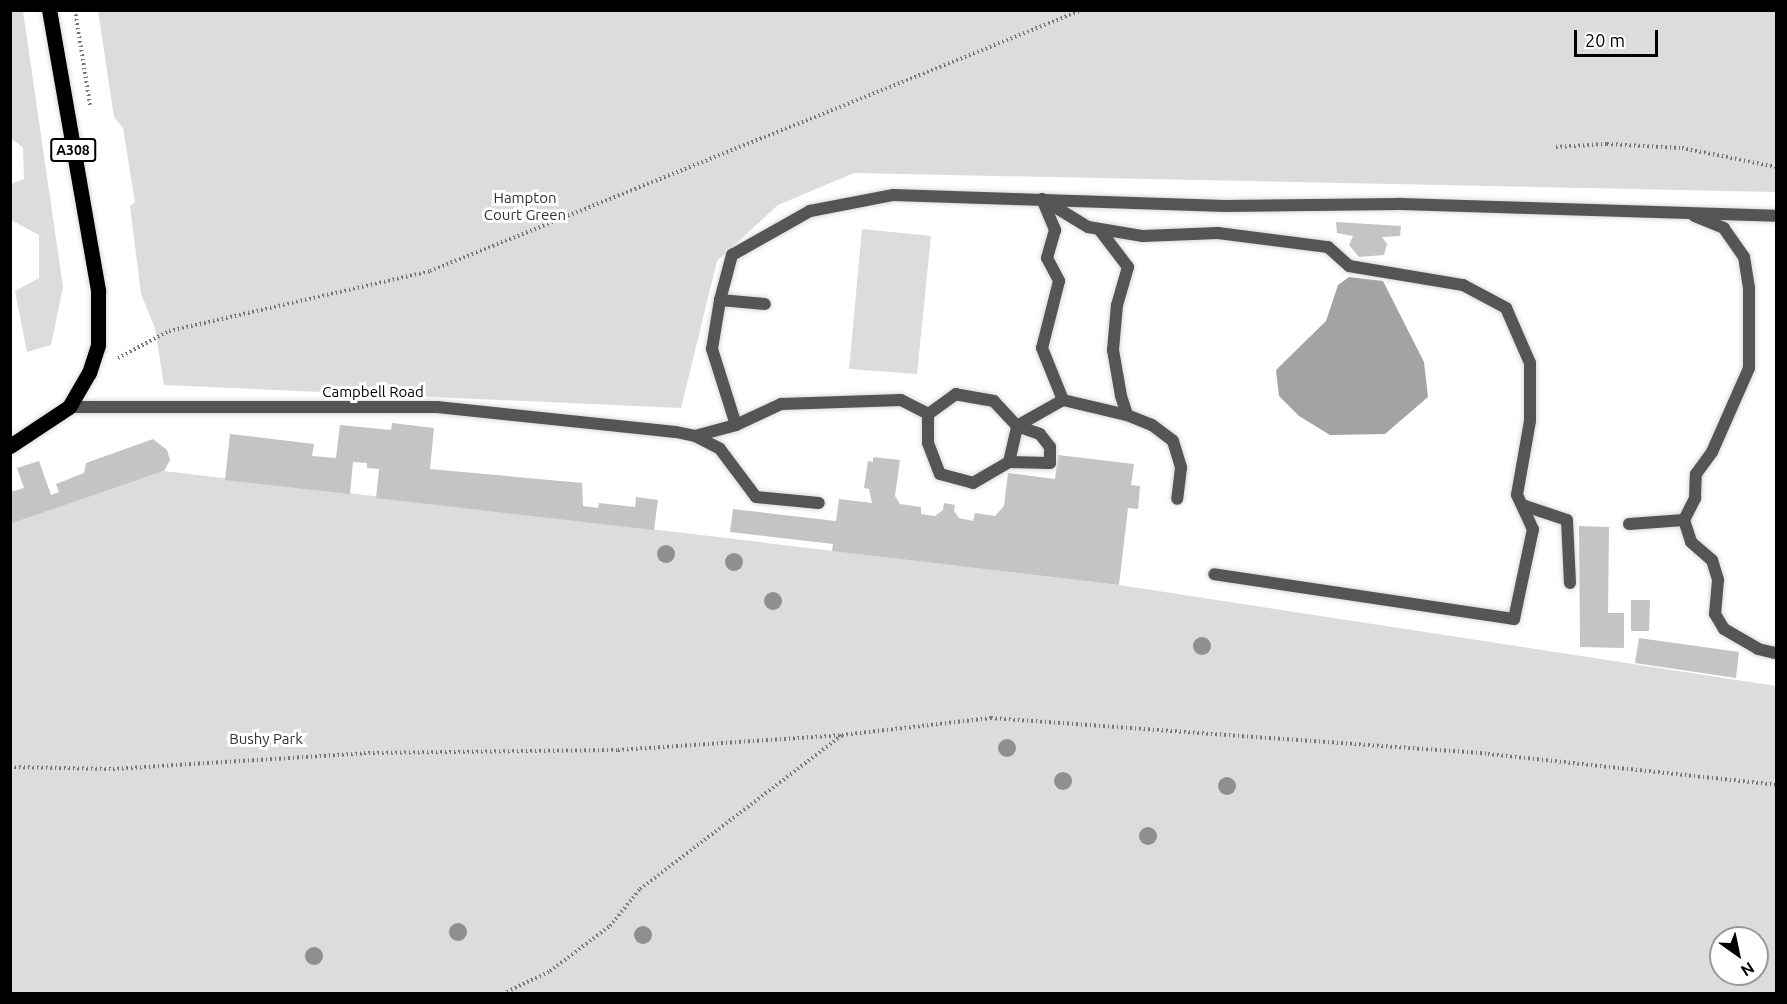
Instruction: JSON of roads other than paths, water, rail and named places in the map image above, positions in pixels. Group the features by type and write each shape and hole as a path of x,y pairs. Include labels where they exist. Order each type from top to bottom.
{"main road":[{"name":"A308","path":"10,446 69,407 89,373 98,345 98,290 49,10"}],"street":[{"path":"736,425 712,349 720,300 732,255 810,211 893,195 1225,206 1401,204 1776,216"},
{"path":"1042,200 1088,227 1099,229 1143,236 1218,233 1328,247 1349,266 1463,285 1506,308 1530,363 1530,421 1517,495 1533,529 1514,619 1214,574"},
{"path":"1042,200 1055,230 1047,258 1059,281 1042,348 1063,400"},
{"path":"1687,213 1724,228 1744,257 1749,288 1749,368 1712,453 1696,474 1695,498 1684,520 1691,542 1712,560 1718,580 1715,614 1724,629 1758,649 1776,653"},
{"path":"1099,229 1128,267 1117,305 1113,350 1126,415"},
{"path":"720,300 765,304"},
{"path":"956,394 994,401 1017,426 1040,434 1050,447 1050,463 1009,462 974,483 940,474 928,443 928,414 956,394"},
{"path":"694,436 736,425 781,404 901,400 928,414"},
{"path":"1009,462 1017,426 1063,400 1126,415 1152,425 1173,441 1181,468 1177,499"},
{"name":"Campbell Road","path":"69,407 437,407 676,432 694,436"},
{"path":"694,436 720,449 756,497 819,503"},
{"path":"1522,505 1568,520 1570,584"},
{"path":"1629,525 1684,520"}],"park label":[{"name":"Hampton Court Green","path":"525,206"},
{"name":"Bushy Park","path":"266,739"}]}
